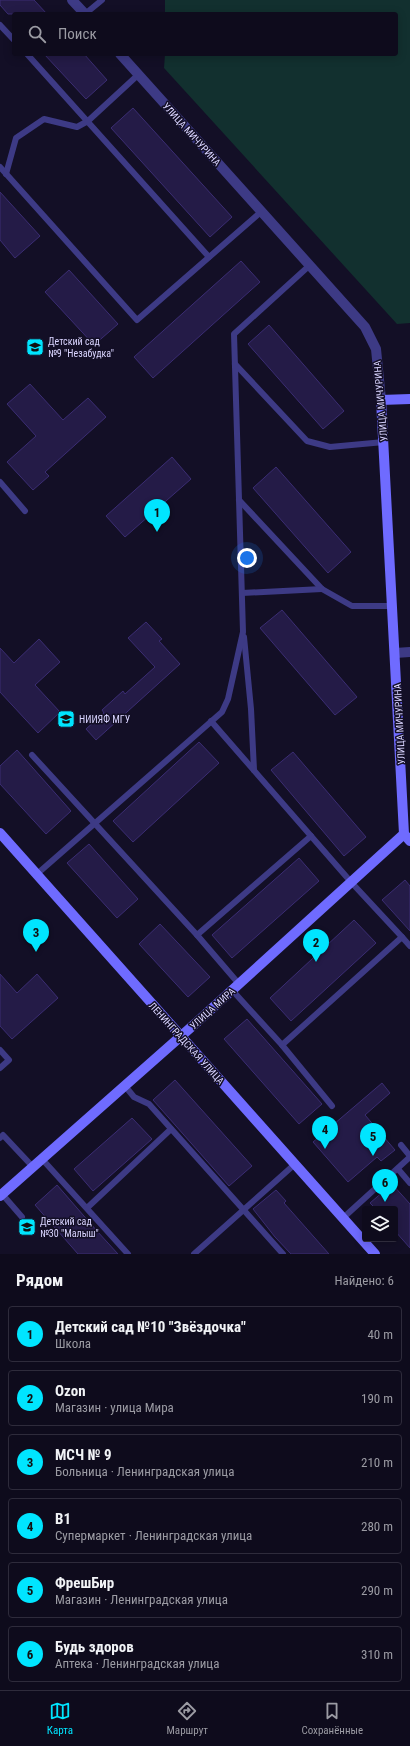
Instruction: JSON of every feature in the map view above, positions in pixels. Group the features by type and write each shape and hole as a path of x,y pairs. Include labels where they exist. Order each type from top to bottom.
{"street":[{"path":"72,0 83,12"},
{"name":"УЛИЦА МИЧУРИНА","path":"122,56 365,327 376,349 384,442 395,653 408,834"},
{"path":"381,400 410,399"},
{"path":"395,653 410,652"},
{"name":"УЛИЦА МИРА","path":"1,1195 125,1086 351,882 408,834"},
{"name":"ЛЕНИНГРАДСКАЯ УЛИЦА","path":"1,835 375,1254"}],"lane":[{"path":"87,12 102,0"},
{"path":"0,25 12,38"},
{"path":"29,56 209,257"},
{"path":"6,174 16,138 44,119 77,127 88,121 139,74"},
{"path":"0,167 137,320 262,211"},
{"path":"254,770 251,709 243,632 234,334 310,265"},
{"path":"235,364 307,441 330,447 384,442"},
{"path":"0,482 25,511"},
{"path":"240,500 322,589 352,606 393,606"},
{"path":"242,593 322,589"},
{"path":"37,874 222,712 228,699 243,632"},
{"path":"211,721 351,882 410,946"},
{"path":"32,755 197,935 235,987 332,1106"},
{"path":"197,935 311,836"},
{"path":"282,1045 402,937"},
{"path":"0,1050 9,1060 0,1068"},
{"path":"125,1086 134,1097 148,1104 172,1129 283,1254"},
{"path":"87,1208 172,1129"},
{"path":"1,1135 33,1167"},
{"path":"343,1218 398,1169 410,1156 401,1145"},
{"path":"42,1159 128,1254"},
{"path":"194,1254 243,1208 294,1164"},
{"path":"398,1169 410,1183"},
{"path":"1,1195 22,1217"}],"green space":[{"path":"165,0 410,0 410,323 397,324 164,68 165,56 398,56 398,12 165,12"}],"building":[{"path":"0,0 34,0 45,12 12,12 12,14 8,14 0,5"},
{"path":"46,56 86,56 107,80 86,99"},
{"path":"133,108 232,217 210,237 111,128"},
{"path":"0,192 40,236 15,258 0,240"},
{"path":"241,261 260,282 153,378 134,357"},
{"path":"69,270 118,324 94,345 45,292"},
{"path":"269,325 344,411 323,429 248,344"},
{"path":"30,384 63,420 88,398 106,417 45,472 49,476 33,490 7,462 36,436 7,404"},
{"path":"172,457 191,479 125,537 106,516"},
{"path":"276,467 351,552 328,573 253,488"},
{"path":"282,610 357,697 335,715 260,628"},
{"path":"146,622 162,639 159,641 180,664 96,740 86,729 104,713 102,710 123,691 125,694 155,667 128,638"},
{"path":"39,639 60,662 35,685 60,712 38,733 0,692 0,648 14,663"},
{"path":"199,742 219,763 133,842 113,821"},
{"path":"17,750 71,811 46,834 0,784 0,766"},
{"path":"293,752 366,837 344,856 271,770"},
{"path":"89,844 138,899 117,918 67,863"},
{"path":"299,858 319,881 232,958 212,935"},
{"path":"405,880 410,886 410,931 382,900"},
{"path":"354,920 376,943 291,1021 270,998"},
{"path":"160,924 210,977 188,997 139,944"},
{"path":"0,974 17,993 37,974 58,998 12,1039 0,1026"},
{"path":"247,1019 322,1104 299,1124 224,1039"},
{"path":"175,1080 252,1166 229,1186 153,1100"},
{"path":"382,1083 390,1093 365,1115 395,1150 381,1161 377,1157 348,1182 313,1142"},
{"path":"132,1118 152,1139 93,1191 74,1169"},
{"path":"392,1184 410,1204 410,1248 398,1234 398,1206 373,1206 370,1203"},
{"path":"57,1185 118,1254 78,1254 35,1205"},
{"path":"276,1190 286,1201 284,1203 329,1254 291,1254 275,1237 253,1209"}],"place":[{"name":"Детский сад №9 \"Незабудка\"","path":"35,347"},
{"name":"Детский сад №10 \"Звёздочка\"","path":"157,532"},
{"name":"НИИЯФ МГУ","path":"66,719"},
{"name":"МСЧ № 9","path":"36,952"},
{"name":"Ozon","path":"316,962"},
{"name":"В1","path":"325,1149"},
{"name":"ФрешБир","path":"373,1156"},
{"name":"Будь здоров","path":"385,1202"},
{"name":"Детский сад №30 \"Малыш\"","path":"27,1227"}]}
